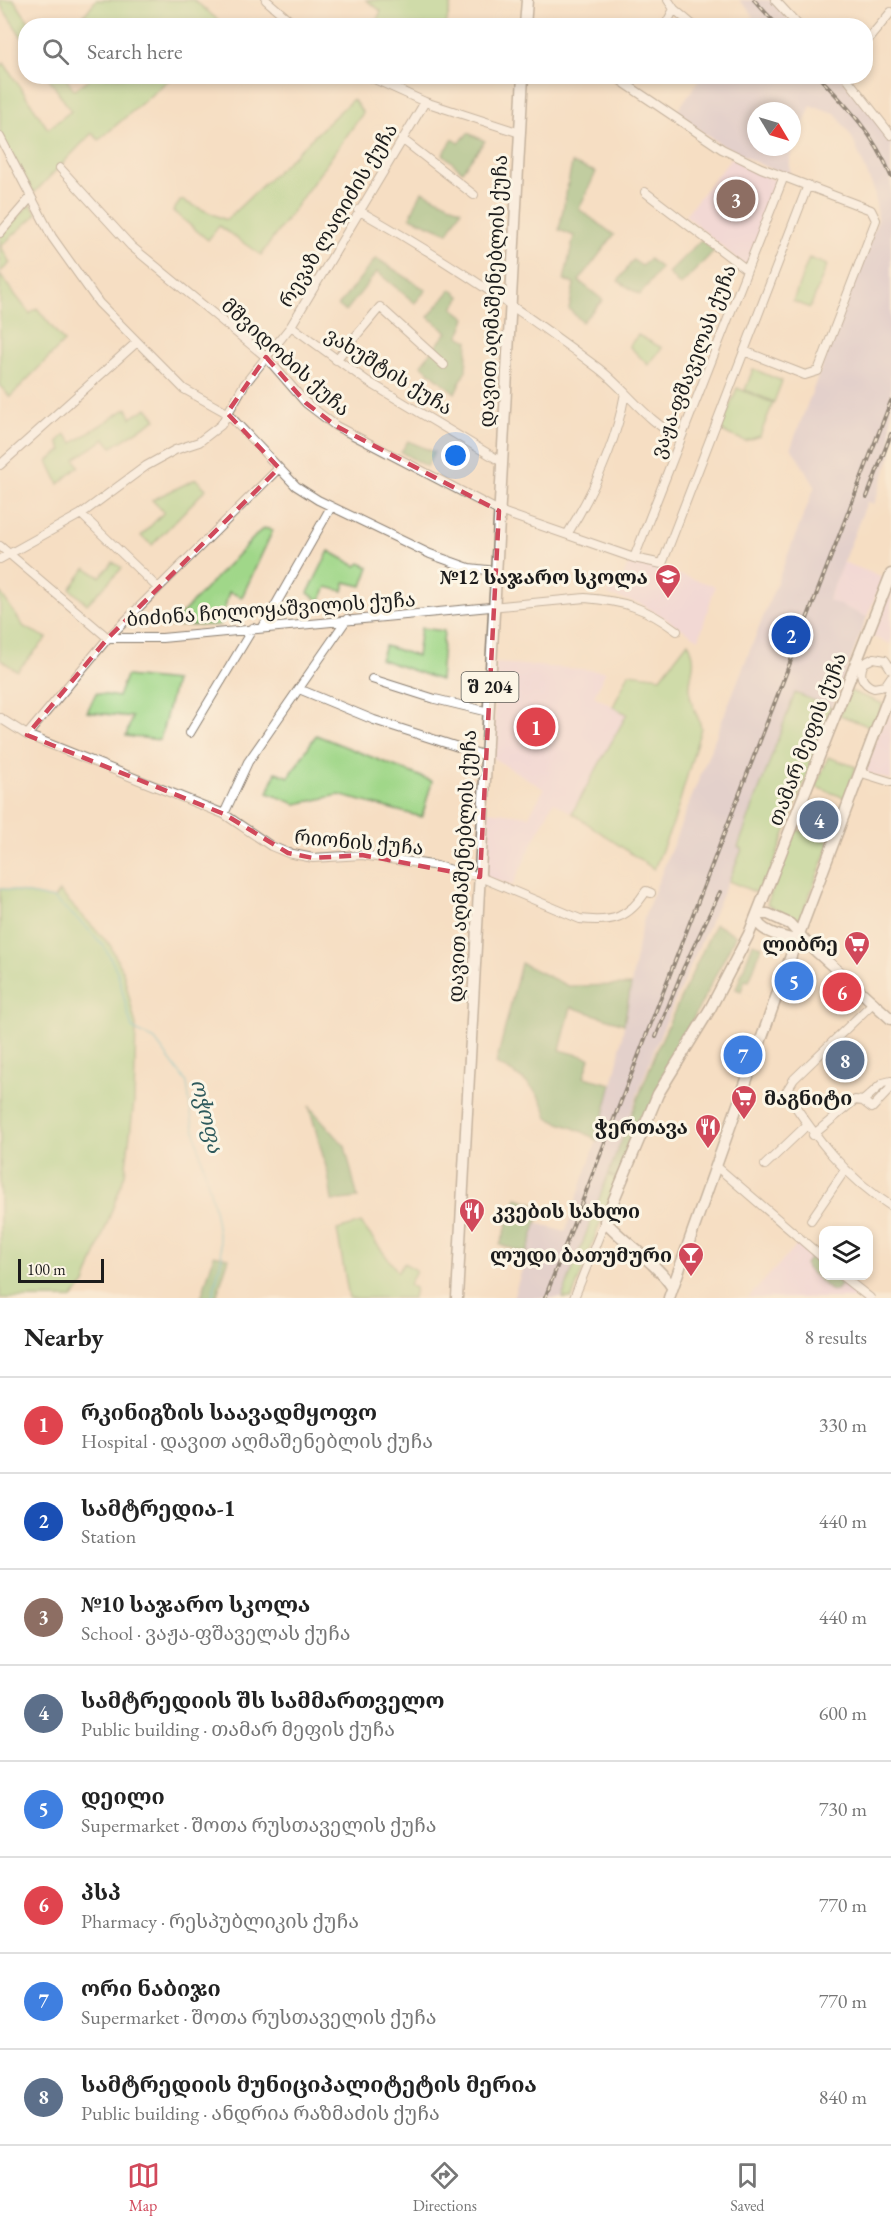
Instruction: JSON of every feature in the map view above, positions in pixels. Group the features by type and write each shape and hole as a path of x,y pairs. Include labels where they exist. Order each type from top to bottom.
{"main road":[{"path":"526,18 527,0"},
{"name":"დავით აღმაშენებლის ქუჩა","path":"457,1298 523,84"},
{"name":"თამარ მეფის ქუჩა","path":"605,1221 658,1094 710,1009 756,917 859,664 891,574"},
{"path":"671,1292 798,936 862,772 890,683"},
{"path":"756,917 760,914 768,914 790,924 798,936 799,944 808,944"},
{"path":"798,936 803,933 808,944 891,1018"},
{"path":"605,1221 618,1236 665,1276 671,1292"}],"street":[{"path":"266,0 287,18"},
{"path":"668,0 685,18"},
{"path":"775,0 792,18"},
{"path":"669,18 674,9"},
{"path":"873,34 891,12"},
{"path":"386,84 425,102 520,134"},
{"path":"624,84 722,149 761,168 808,185 871,210 876,220 818,371 806,375 744,351 808,185"},
{"path":"851,84 891,135"},
{"name":"რევაზ ლაღიძის ქუჩა","path":"0,559 81,514 146,466 175,450 199,442 221,425 266,357 291,326 358,210 425,102"},
{"path":"0,137 52,237 99,303 184,389 227,413 296,486 331,507 430,554 469,568 496,571"},
{"path":"402,139 474,195"},
{"name":"მშვიდობის ქუჩა","path":"60,168 131,246 266,357 306,403 336,426 499,512 568,533 634,558 662,564 744,351"},
{"name":"ვაჟა-ფშაველას ქუჩა","path":"634,558 784,176"},
{"path":"645,192 747,270"},
{"path":"0,233 31,198"},
{"path":"358,210 429,249 510,305 601,370 665,431 681,438"},
{"path":"336,360 380,307 444,365"},
{"name":"ვახუშტის ქუჩა","path":"291,326 336,360 502,462"},
{"path":"0,465 137,342"},
{"path":"568,533 605,465 618,429 625,393"},
{"path":"27,735 108,638 279,468"},
{"path":"190,733 258,628 331,507"},
{"path":"81,514 158,588"},
{"name":"ბიძინა ჩოლოყაშვილის ქუჩა","path":"0,546 108,638 162,638 585,598 620,600 644,610 677,631"},
{"path":"224,814 248,762 348,619"},
{"path":"859,664 881,658 891,667"},
{"path":"859,664 862,679 874,688 890,683"},
{"path":"859,664 862,679"},
{"path":"372,679 435,699 489,712"},
{"path":"299,689 374,720 486,756"},
{"name":"რიონის ქუჩა","path":"0,718 27,735 224,814 271,846 288,853 313,858 362,855 432,865 480,877 580,919 597,921 613,919 635,909 646,891 651,893"},
{"path":"862,772 891,782"},
{"path":"874,1002 787,1087 786,1092 813,1136 845,1170 891,1206"},
{"path":"813,1136 853,1102 863,1101 883,1083 891,1081"},
{"path":"863,1101 872,1108 891,1088"},
{"path":"765,1165 807,1125"},
{"path":"716,1166 819,1255"},
{"path":"811,1220 845,1170"},
{"path":"574,1298 605,1221"},
{"path":"848,1280 870,1298"}],"highlighted area":[{"path":"266,357 306,403 336,426 499,511 480,877 362,855 313,858 288,853 224,814 27,735 108,638 279,468 227,413"}],"shaded area":[{"path":"739,0 771,0 788,18 752,18 754,16"},
{"path":"696,84 846,84 878,121 891,142 891,456 874,504 867,502 828,600 867,617 832,708 796,693 738,847 742,849 656,1045 562,1298 513,1298 537,1223 565,1232 602,1126 618,1060 645,915 815,486 791,447 878,219 874,190 852,138 835,113 811,106 801,130 801,102 747,102 747,156 790,156 790,176 776,172 723,146 675,114"},
{"path":"732,157 780,183 746,267 685,215"},
{"name":"№12 საჯარო სკოლა","path":"630,559 715,586 699,639 641,604 608,595 613,581 621,582"},
{"path":"843,562 883,577 867,617 828,601"},
{"path":"891,582 891,644 870,636"},
{"path":"496,663 606,671 594,696 627,714 572,813 553,802 512,886 484,876 488,811 529,816 544,789 493,758"},
{"path":"891,699 891,780 864,772"},
{"path":"798,1244 819,1262 819,1280 841,1280 863,1298 748,1298"}],"green space":[{"path":"0,0 14,0 26,18 18,18 18,31 0,4"},
{"path":"96,0 194,0 216,18 82,18"},
{"path":"366,0 452,0 448,18 378,18 381,11"},
{"path":"4,63 48,129 71,111 53,84 70,84 74,90 82,84 164,84 99,140 92,133 34,193 0,135 0,67"},
{"path":"353,99 363,113 261,255 219,226 208,240 173,211 181,200 226,220"},
{"path":"468,133 485,141 462,171 443,154 453,139 459,143"},
{"path":"572,163 596,172 579,209 614,235 579,281 603,300 582,322 569,309 574,284 564,280 574,236 559,230"},
{"path":"422,191 461,210 448,233 410,217"},
{"path":"30,204 37,214 1,246 10,263 0,272 0,237"},
{"path":"701,240 714,251 680,286 668,273"},
{"path":"376,258 426,290 415,303 377,272 346,311 338,306"},
{"path":"809,258 827,265 810,308 793,301"},
{"path":"649,259 661,268 640,295 618,281 633,260 642,266"},
{"path":"0,275 30,314 37,308 64,342 10,397 0,386"},
{"path":"451,289 461,297 453,308 466,318 459,336 468,341 466,370 455,393 421,365 447,332 428,317"},
{"path":"638,335 662,348 648,365 629,346"},
{"path":"753,369 782,381 774,402 745,390"},
{"path":"737,388 773,403 760,436 745,441 720,431"},
{"path":"127,408 131,418 147,408 156,419 112,447 105,439 75,459 79,466 59,484 48,461 62,450 58,442 65,434 73,443"},
{"path":"408,441 434,452 427,467 401,452"},
{"path":"196,479 206,489 152,545 141,536 164,512 152,500"},
{"path":"263,528 273,530 242,597 229,592 220,625 170,626"},
{"path":"329,551 356,566 360,563 369,567 362,586 345,582 343,591 327,587 320,601 308,593"},
{"path":"113,562 122,568 87,604 70,589 86,568 100,577"},
{"path":"0,592 24,627 47,638 17,671 0,659"},
{"path":"421,628 444,631 440,680 380,659 385,646 417,656"},
{"path":"688,642 693,657 690,697 701,728 674,821 654,869 572,813 627,714 613,707 629,673 661,677"},
{"path":"126,676 175,681 160,740 126,736 132,717 87,712 96,693 118,697"},
{"path":"850,691 883,704 873,728 840,715"},
{"path":"795,693 832,708 762,895 729,881 742,849 738,847"},
{"path":"316,735 432,781 422,817 339,795 296,804 268,793 276,772 289,777"},
{"path":"828,757 856,767 845,798 816,787"},
{"path":"796,829 831,842 798,924 767,904"},
{"path":"0,888 54,899 59,891 110,945 123,971 136,1026 134,1102 125,1174 85,1284 72,1298 0,1298"},
{"path":"715,924 736,935 663,1078 619,1179 608,1175 658,1047"},
{"path":"753,943 762,946 749,981 745,980 741,991 736,989"},
{"path":"521,963 568,986 631,985 624,1024 571,1007 560,1050 590,1058 584,1077 612,1084 597,1141 580,1131 548,1118 536,1092 522,1079 496,1064"},
{"path":"309,1106 345,1146 358,1198 332,1201 328,1174"},
{"path":"608,1175 617,1178 572,1298 562,1298"},
{"path":"517,1198 542,1206 527,1253 500,1245"},
{"path":"361,1223 398,1272 404,1263 416,1270 409,1285 415,1288 413,1298 349,1298 337,1230"},
{"path":"214,1255 229,1258 216,1298 201,1298"},
{"path":"811,1257 819,1264 819,1280 806,1268 805,1264"},
{"path":"819,1280 836,1280 841,1284 835,1291 830,1290"}],"waterway":[{"name":"ოჭოფა","path":"0,888 54,899 85,926 104,946 117,971 132,1028 155,1040 187,1083 192,1121 213,1203 222,1256 212,1298"}],"railway":[{"path":"754,0 771,18"},
{"path":"825,84 869,135 891,176"},
{"path":"545,1298 891,401"},
{"path":"867,497 891,434"},
{"path":"656,1037 684,967 720,892"}],"place":[{"name":"№10 საჯარო სკოლა","path":"736,199"},
{"name":"№12 საჯარო სკოლა","path":"668,600"},
{"name":"სამტრედია-1","path":"791,635"},
{"name":"რკინიგზის საავადმყოფო","path":"536,727"},
{"name":"სამტრედიის შს სამმართველო","path":"819,820"},
{"name":"ლიბრე","path":"857,967"},
{"name":"დეილი","path":"794,981"},
{"name":"პსპ","path":"842,992"},
{"name":"ორი ნაბიჯი","path":"743,1055"},
{"name":"სამტრედიის მუნიციპალიტეტის მერია","path":"845,1060"},
{"name":"მაგნიტი","path":"744,1121"},
{"name":"ჭერთავა","path":"708,1150"},
{"name":"კვების სახლი","path":"472,1234"},
{"name":"ლუდი ბათუმური","path":"691,1278"}]}
